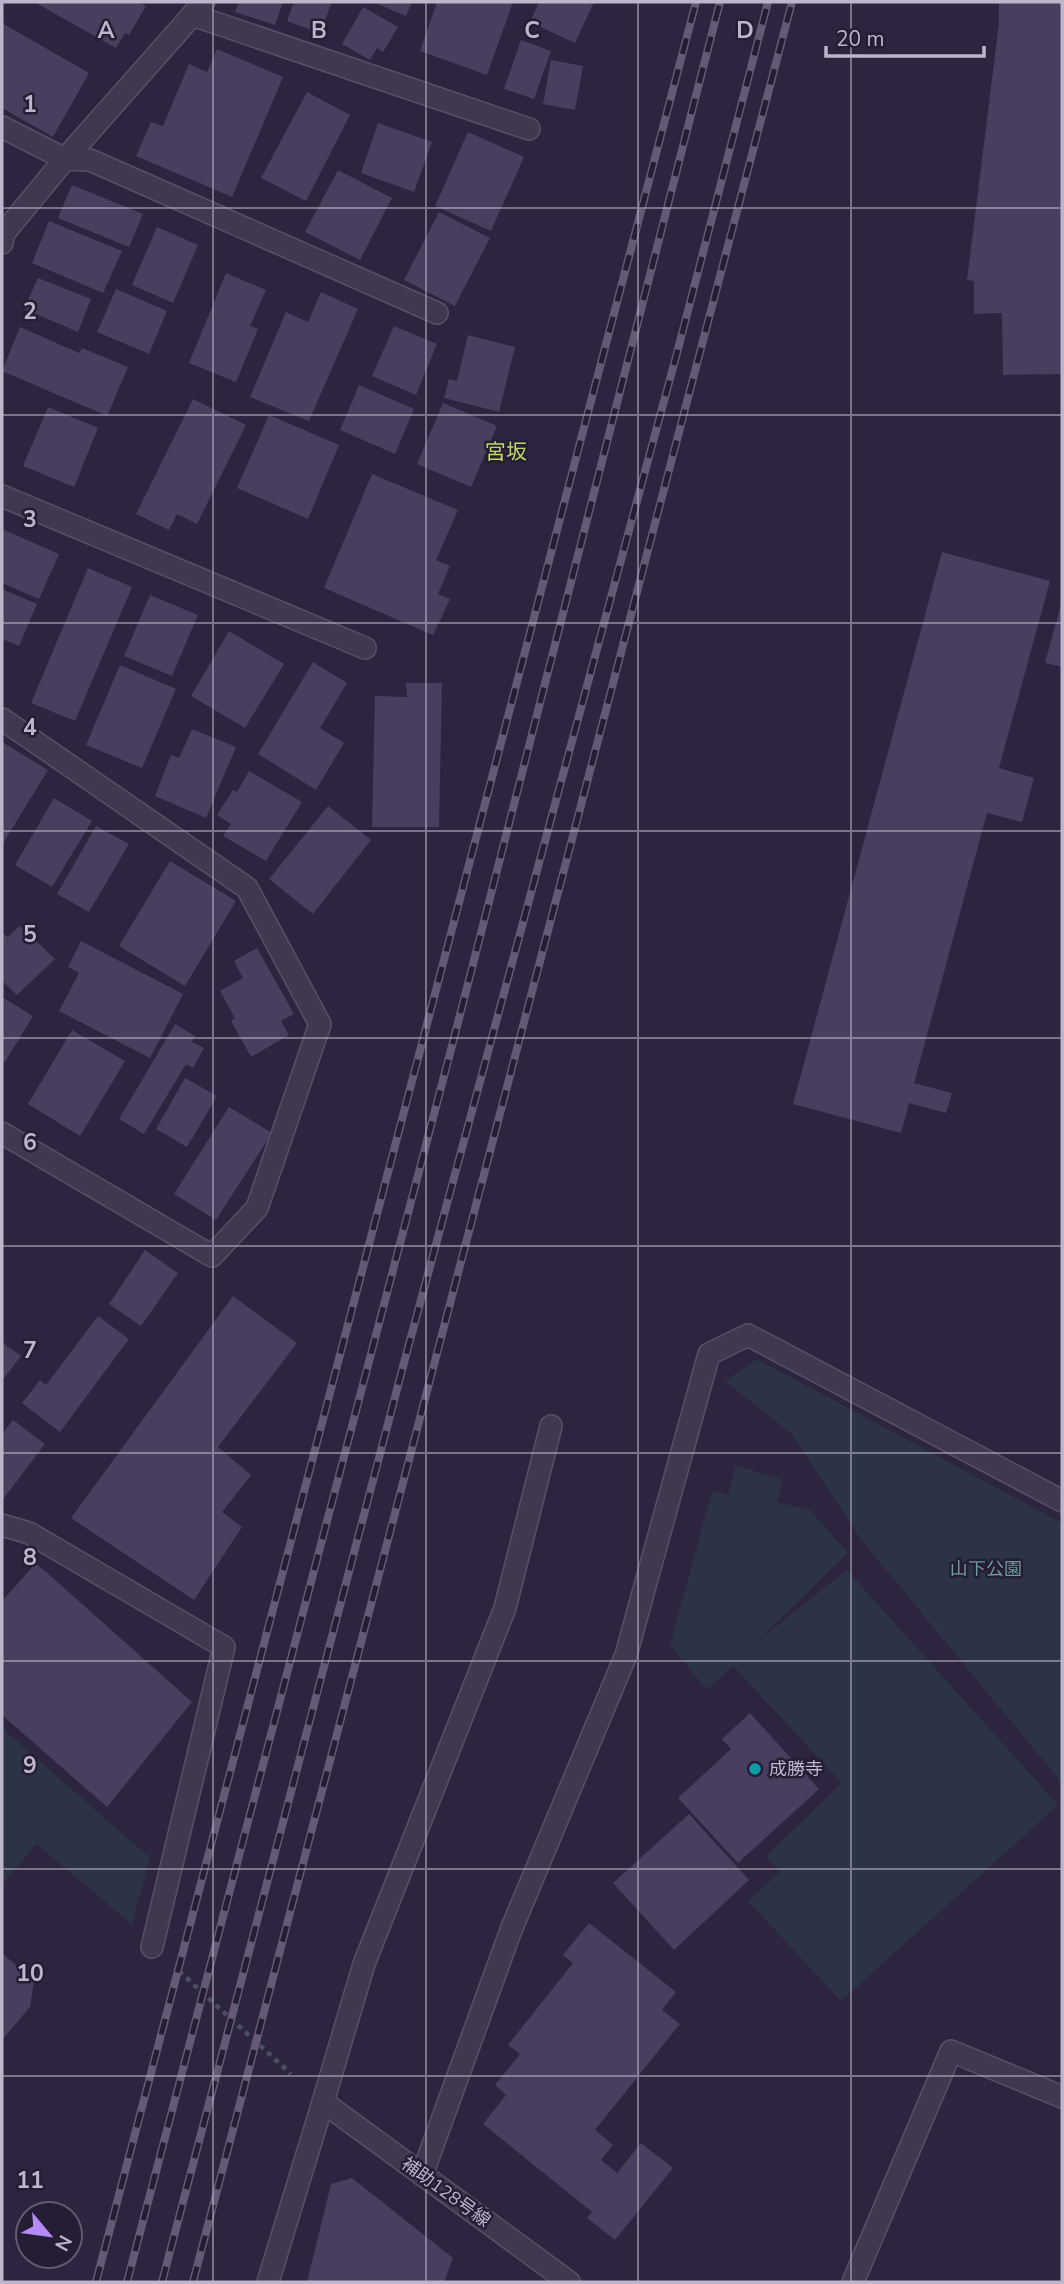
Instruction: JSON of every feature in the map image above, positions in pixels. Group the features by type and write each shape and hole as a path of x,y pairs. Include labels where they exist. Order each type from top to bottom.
{"street":[{"path":"2,243 4,233 65,159 198,9 529,130"},
{"path":"2,127 65,159 90,160 437,313"},
{"path":"2,496 365,648"},
{"path":"2,719 247,888 320,1024 257,1208 212,1256 2,1133"},
{"path":"422,2175 511,1930 626,1655 709,1354 748,1335 1062,1501"},
{"path":"268,2282 364,1964 505,1608 551,1426"},
{"path":"2,1525 29,1533 225,1647 152,1947"},
{"path":"853,2282 951,2051 1062,2097"},
{"name":"補助128号線","path":"323,2102 569,2282"}],"path":[{"path":"152,1947 323,2102"}],"green space":[{"name":"山下公園","path":"757,1359 1062,1523 1062,1783 859,1537 792,1434 725,1381"},
{"path":"736,1465 783,1480 777,1502 810,1510 848,1553 758,1641 847,1570 1058,1805 841,2001 748,1901 780,1872 766,1856 842,1783 733,1666 707,1690 670,1645 712,1491 728,1494"},
{"path":"2,1728 150,1858 132,1924 36,1844 2,1885"}],"building":[{"path":"34,2 138,2 146,6 129,35 125,33 116,48"},
{"path":"239,2 283,2 275,25 235,12"},
{"path":"294,2 332,2 320,33 287,21"},
{"path":"373,2 412,2 406,16"},
{"path":"437,2 513,2 487,75 420,51"},
{"path":"539,2 594,2 575,43 530,22"},
{"path":"999,2 1062,2 1062,374 1003,375 1002,313 974,314 974,281 967,280 999,23"},
{"path":"363,7 398,27 383,52 377,48 370,60 342,44"},
{"path":"2,23 89,73 53,137 2,108"},
{"path":"521,40 551,51 534,99 504,89"},
{"path":"217,49 283,77 232,197 136,156 151,122 163,126 189,64 207,72"},
{"path":"551,60 583,66 575,110 543,104"},
{"path":"307,92 350,115 306,201 261,178"},
{"path":"378,123 432,142 414,192 361,173"},
{"path":"468,132 524,157 491,231 435,206"},
{"path":"338,170 392,198 360,260 305,232"},
{"path":"72,185 143,214 129,247 58,218"},
{"path":"439,212 490,238 455,306 404,280"},
{"path":"49,221 122,251 103,293 32,263"},
{"path":"157,227 198,245 173,303 132,285"},
{"path":"226,273 266,290 250,326 258,329 236,382 189,363"},
{"path":"38,278 91,299 78,332 24,309"},
{"path":"116,289 167,311 149,354 97,332"},
{"path":"321,292 358,309 309,421 250,397 286,312 308,322"},
{"path":"394,326 437,344 416,395 372,376"},
{"path":"20,327 79,353 82,348 128,367 107,416 2,371"},
{"path":"468,335 515,347 499,412 444,398 449,379 457,381"},
{"path":"359,385 414,409 395,454 340,430"},
{"path":"193,399 246,425 197,524 177,514 169,530 136,514"},
{"path":"443,403 497,426 471,487 417,464"},
{"path":"48,407 98,428 74,487 23,466"},
{"path":"269,415 339,445 308,519 237,488"},
{"path":"372,474 458,510 436,560 450,566 438,594 450,599 433,635 324,588"},
{"path":"2,529 59,554 39,599 2,583"},
{"path":"942,552 1050,581 999,768 1034,778 1022,822 987,813 914,1083 952,1093 946,1113 909,1103 901,1133 793,1104"},
{"path":"88,568 132,587 75,721 31,703"},
{"path":"2,589 37,604 19,646 2,639"},
{"path":"150,595 198,615 172,676 124,656"},
{"path":"1062,604 1062,667 1045,663"},
{"path":"229,631 284,664 245,728 191,696"},
{"path":"313,662 347,683 320,728 344,743 316,790 258,754"},
{"path":"120,665 176,689 142,768 86,745"},
{"path":"406,683 442,683 439,827 372,827 375,696 407,697"},
{"path":"192,729 236,747 206,818 155,796 171,755 179,758"},
{"path":"2,742 48,770 2,845"},
{"path":"249,771 302,802 266,861 223,836 231,824 217,815 233,790 237,792"},
{"path":"54,798 92,821 52,887 15,865"},
{"path":"328,806 371,840 313,914 269,879"},
{"path":"96,826 129,844 89,912 57,894"},
{"path":"170,861 236,901 185,986 119,946"},
{"path":"20,926 55,959 17,995 2,981 2,932 7,937"},
{"path":"81,941 183,994 150,1058 59,1011 79,973 68,967"},
{"path":"257,948 294,1014 281,1021 289,1035 251,1057 231,1021 235,1018 220,991 243,978 234,961"},
{"path":"2,997 33,1016 5,1062 2,1060"},
{"path":"175,1024 195,1036 192,1042 204,1048 193,1068 186,1064 144,1134 119,1119"},
{"path":"72,1030 125,1061 80,1136 28,1104"},
{"path":"185,1078 217,1096 187,1147 156,1129"},
{"path":"229,1107 272,1133 216,1220 174,1194"},
{"path":"145,1250 178,1273 141,1326 109,1304"},
{"path":"233,1296 297,1343 218,1447 251,1475 222,1512 242,1527 194,1600 71,1518"},
{"path":"98,1316 129,1339 60,1432 22,1403 40,1380 46,1385"},
{"path":"2,1342 21,1356 2,1381"},
{"path":"13,1420 45,1444 4,1498 2,1434"},
{"path":"36,1563 192,1702 107,1807 2,1715 2,1601"},
{"name":"成勝寺","path":"750,1713 819,1789 738,1863 678,1798 731,1749 722,1739"},
{"path":"689,1814 749,1880 674,1950 613,1883"},
{"path":"589,1923 676,1992 662,2010 680,2024 595,2130 613,2145 601,2160 617,2173 641,2143 673,2168 615,2240 587,2218 592,2212 483,2124 506,2095 495,2085 520,2054 508,2045 573,1963 563,1955"},
{"path":"2,1953 34,1981 30,2007 2,2040"},
{"path":"352,2178 453,2258 444,2282 307,2282 331,2184"}],"railway":[{"path":"96,2282 696,2"},
{"path":"127,2282 453,1042 720,2"},
{"path":"162,2282 405,1359 677,353 768,2"},
{"path":"193,2282 792,2"}],"place":[{"name":"成勝寺","path":"755,1769"}],"district":[{"name":"宮坂","path":"506,452"}]}
